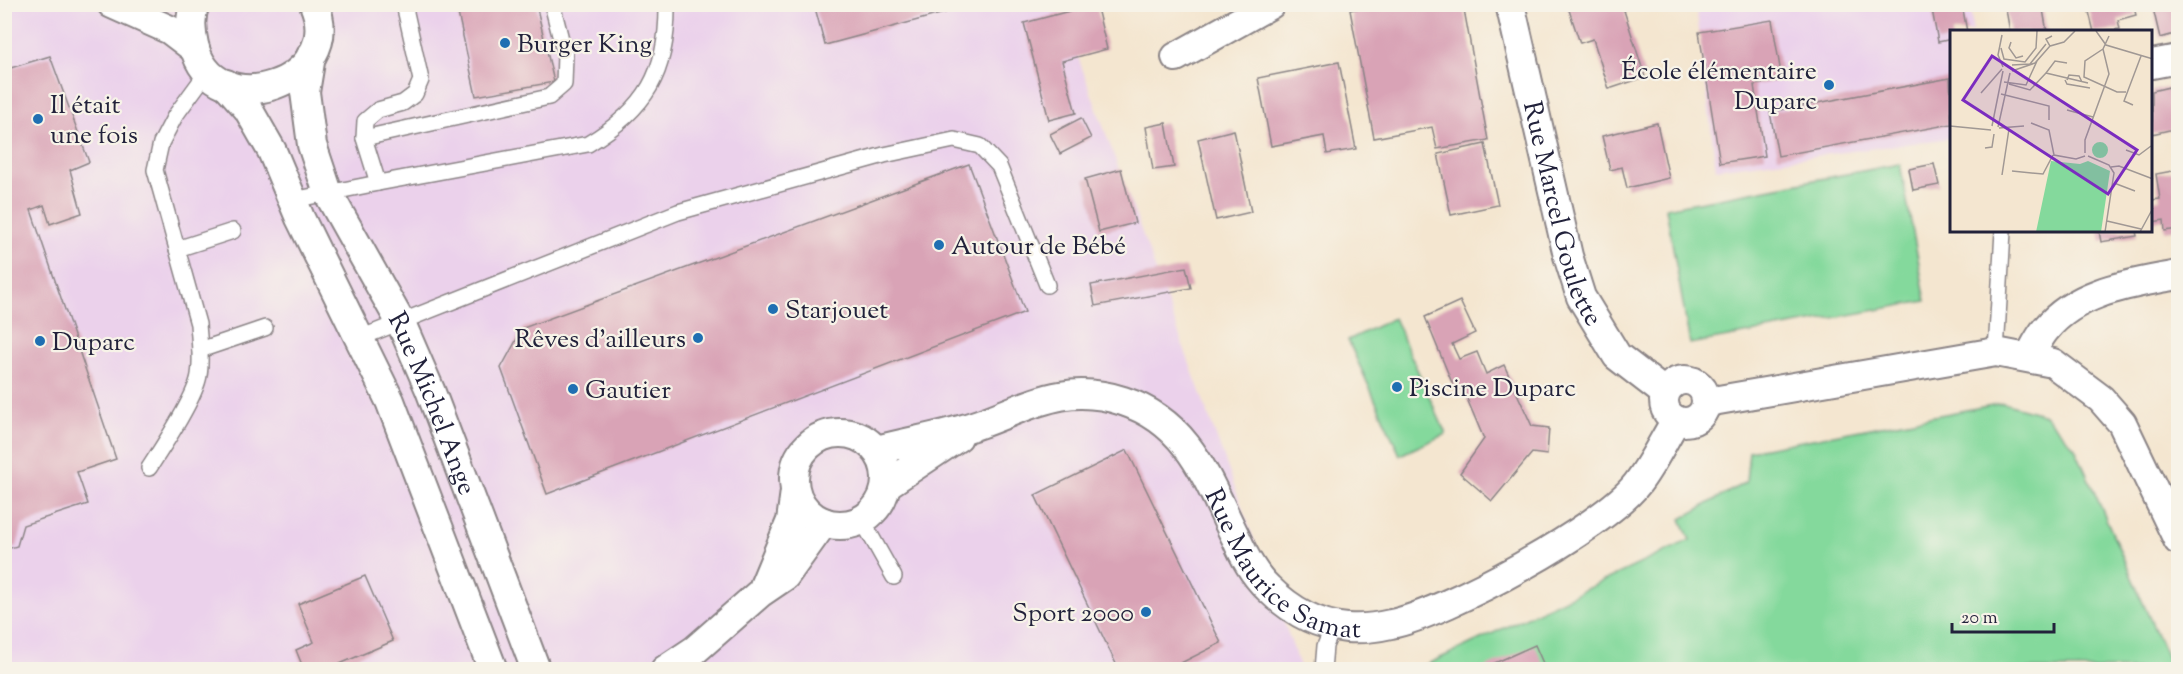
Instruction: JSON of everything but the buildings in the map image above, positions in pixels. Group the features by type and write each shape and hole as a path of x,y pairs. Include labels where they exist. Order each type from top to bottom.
{"street":[{"path":"112,4 170,30 210,68 245,90 265,90 284,83 299,71 314,30 334,4"},
{"path":"195,4 190,28 210,68"},
{"path":"1176,57 1271,4"},
{"name":"Rue Marcel Goulette","path":"1510,4 1568,256 1581,297 1617,356 1665,393"},
{"name":"Rue Michel Ange","path":"314,30 305,92 312,146 328,193 401,323 430,390 536,669"},
{"path":"2153,64 2178,59"},
{"name":"Rue Michel Ange","path":"210,68 248,109 268,142 293,200 390,401 493,669"},
{"path":"2029,357 2046,328 2071,308 2109,288 2178,275"},
{"path":"1707,402 1996,352 2053,363 2101,399 2122,423 2173,513 2178,540"},
{"path":"1676,381 1694,381 1701,386 1707,402 1700,417 1684,422 1676,420 1665,409 1665,393 1676,381"},
{"name":"Rue Maurice Samat","path":"877,450 978,425 1041,399 1088,394 1122,400 1156,415 1193,451 1249,567 1266,587 1311,619 1348,628 1392,624 1433,610 1515,570 1600,518 1637,484 1676,420"},
{"name":"Rue Maurice Samat","path":"862,520 879,505 886,485 978,425"},
{"path":"760,593 791,520 795,491 794,475 798,460 806,447 819,437 834,432 850,433 865,439 877,450 886,472 886,485"},
{"path":"795,491 801,505 811,515 824,522 850,524 862,520"},
{"path":"677,667 760,593 785,576 824,522"}],"lane":[{"path":"378,183 364,138 365,120 378,110 403,103 415,94 421,80 404,4"},
{"path":"364,138 549,97 564,84 565,55 552,4"},
{"path":"293,200 588,144 615,128 639,105 659,69 667,29 667,4"},
{"path":"149,468 176,425 199,377 200,350 198,324 155,171 161,142 175,116 210,68"},
{"path":"360,338 678,212 884,155 954,140 980,146 999,165 1047,285"},
{"path":"177,249 233,231"},
{"path":"1996,352 2003,232"},
{"path":"200,350 265,328"},
{"path":"862,520 894,577"},
{"path":"1323,669 1325,646 1334,625"}],"shaded area":[{"path":"4,5 1059,5 1301,669 5,669"},
{"name":"École élémentaire Duparc","path":"1696,5 1971,5 1972,30 1950,30 1950,138 1716,169"}],"green space":[{"path":"1900,164 1926,301 1690,344 1666,208"},
{"name":"Piscine Duparc","path":"1394,318 1446,434 1400,455 1348,340"},
{"path":"2003,403 2045,415 2075,448 2172,669 1415,670 1690,540 1681,519 1746,482 1749,451"}],"place":[{"name":"Burger King","path":"505,43"},
{"name":"École élémentaire Duparc","path":"1829,85"},
{"name":"Il était une fois","path":"38,119"},
{"name":"Autour de Bébé","path":"939,245"},
{"name":"Starjouet","path":"773,309"},
{"name":"Rêves d'ailleurs","path":"698,338"},
{"name":"Duparc","path":"40,341"},
{"name":"Piscine Duparc","path":"1397,387"},
{"name":"Gautier","path":"573,389"},
{"name":"Sport 2000","path":"1146,612"}]}
